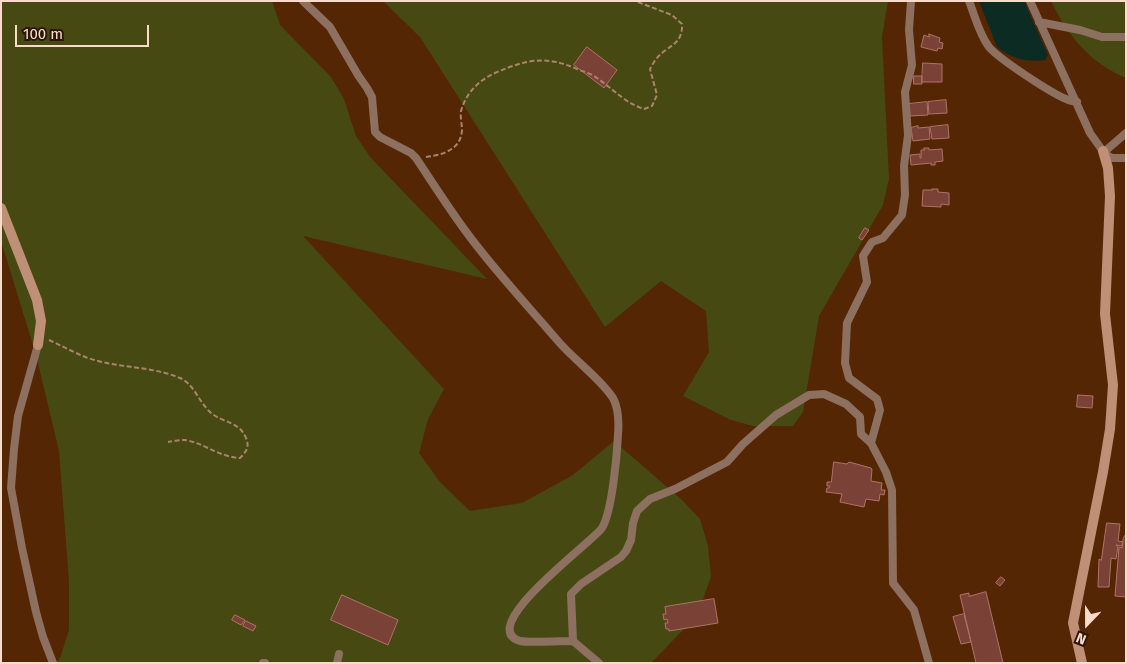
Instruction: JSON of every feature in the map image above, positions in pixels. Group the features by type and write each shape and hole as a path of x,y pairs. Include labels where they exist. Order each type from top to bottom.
{"street":[{"path":"303,1 330,27 367,88 372,97 376,132 380,137 411,152 470,237 562,346 612,396 618,408 618,434 609,508 602,529 529,596 518,608 510,628 513,636 520,641 573,641 600,663"},
{"path":"871,443 880,410 876,399 850,378 845,364 847,324 867,282 863,256 872,242 883,238 902,215 905,195 904,166 908,136 906,92 912,66 909,30 911,1"},
{"path":"969,1 982,35 990,48 1004,60 1051,91 1066,100 1077,102"},
{"path":"1030,1 1090,133 1103,151 1112,158 1126,158"},
{"path":"1040,22 1080,30 1102,37 1126,38"},
{"path":"1103,151 1126,132"},
{"path":"1082,663 1073,623 1103,472 1110,429 1113,385 1105,314 1110,196 1108,168 1103,151"},
{"path":"1,208 37,300 41,321 39,341 18,416 11,488 36,612 53,663"},
{"path":"573,641 571,594 581,584 621,557 626,551 631,540 637,511 650,499 675,489 727,462 776,415 809,395 824,394 846,404 860,417 861,434 871,443 886,472 892,490 893,584 914,610 929,663"}],"path":[{"path":"416,158 441,155 452,150 459,142 462,133 461,113 466,98 472,90 480,82 493,74 519,63 536,60 564,63 596,77 631,105 644,110 652,106 657,95 650,69 656,58 677,42 682,33 682,24 672,15 635,1"},
{"path":"39,341 98,361 164,372 183,379 210,413 237,426 244,434 248,443 246,452 240,458 228,457 193,442 183,440 168,442"}],"shaded area":[{"path":"1,1 272,1 280,25 331,77 344,99 356,136 371,158 487,279 303,236 444,389 428,419 419,453 440,482 470,511 522,503 573,475 614,441 682,500 700,519 708,546 711,577 703,599 683,630 651,663 56,663 60,658 69,630 69,581 59,451 36,355 1,241"},
{"path":"383,1 888,1 882,37 889,179 883,205 819,316 803,412 793,426 753,426 731,420 683,396 709,352 706,311 661,281 605,327 420,37"},
{"path":"1051,1 1126,1 1126,78 1101,65 1081,47 1065,26"}],"water":[{"path":"979,1 1024,1 1048,55 1045,60 1032,61 1020,59 997,47"}],"building":[{"path":"929,34 940,38 939,42 943,43 942,49 938,48 937,51 921,47 924,35 929,37"},
{"path":"587,47 617,70 604,88 574,65"},
{"path":"923,63 942,64 942,82 922,82"},
{"path":"914,76 922,76 922,84 914,84"},
{"path":"946,100 947,113 929,114 928,102"},
{"path":"927,102 928,115 910,116 909,104"},
{"path":"948,125 949,138 932,139 930,127"},
{"path":"918,126 918,128 929,127 930,139 913,141 911,128"},
{"path":"924,148 929,148 929,150 942,149 943,161 935,162 935,165 931,165 931,163 911,165 910,155 920,154 921,158 921,150 924,150"},
{"path":"938,189 938,192 949,193 949,205 941,204 941,207 922,206 923,190"},
{"path":"865,228 869,230 862,240 859,238"},
{"path":"1078,395 1093,396 1092,408 1077,407"},
{"path":"834,462 847,464 849,462 871,468 871,481 882,483 881,490 885,490 884,495 880,494 879,501 866,499 864,507 840,502 842,494 826,492 830,486 827,486 827,482 831,482"},
{"path":"1107,523 1120,524 1118,541 1123,542 1122,546 1116,545 1118,546 1116,559 1111,558 1109,587 1098,587 1099,559 1101,560"},
{"path":"1126,534 1126,597 1115,596 1119,547 1122,548 1123,539"},
{"path":"1001,577 1005,580 1000,586 996,583"},
{"path":"986,592 1003,663 976,663 960,595 969,593 969,596"},
{"path":"342,595 398,620 388,645 331,620"},
{"path":"714,599 718,623 669,631 669,629 666,629 665,623 668,623 667,619 664,620 663,614 666,614 665,607"},
{"path":"964,614 971,642 961,644 953,617"},
{"path":"235,615 245,620 241,625 232,620"},
{"path":"246,621 256,626 253,631 243,626"}]}
